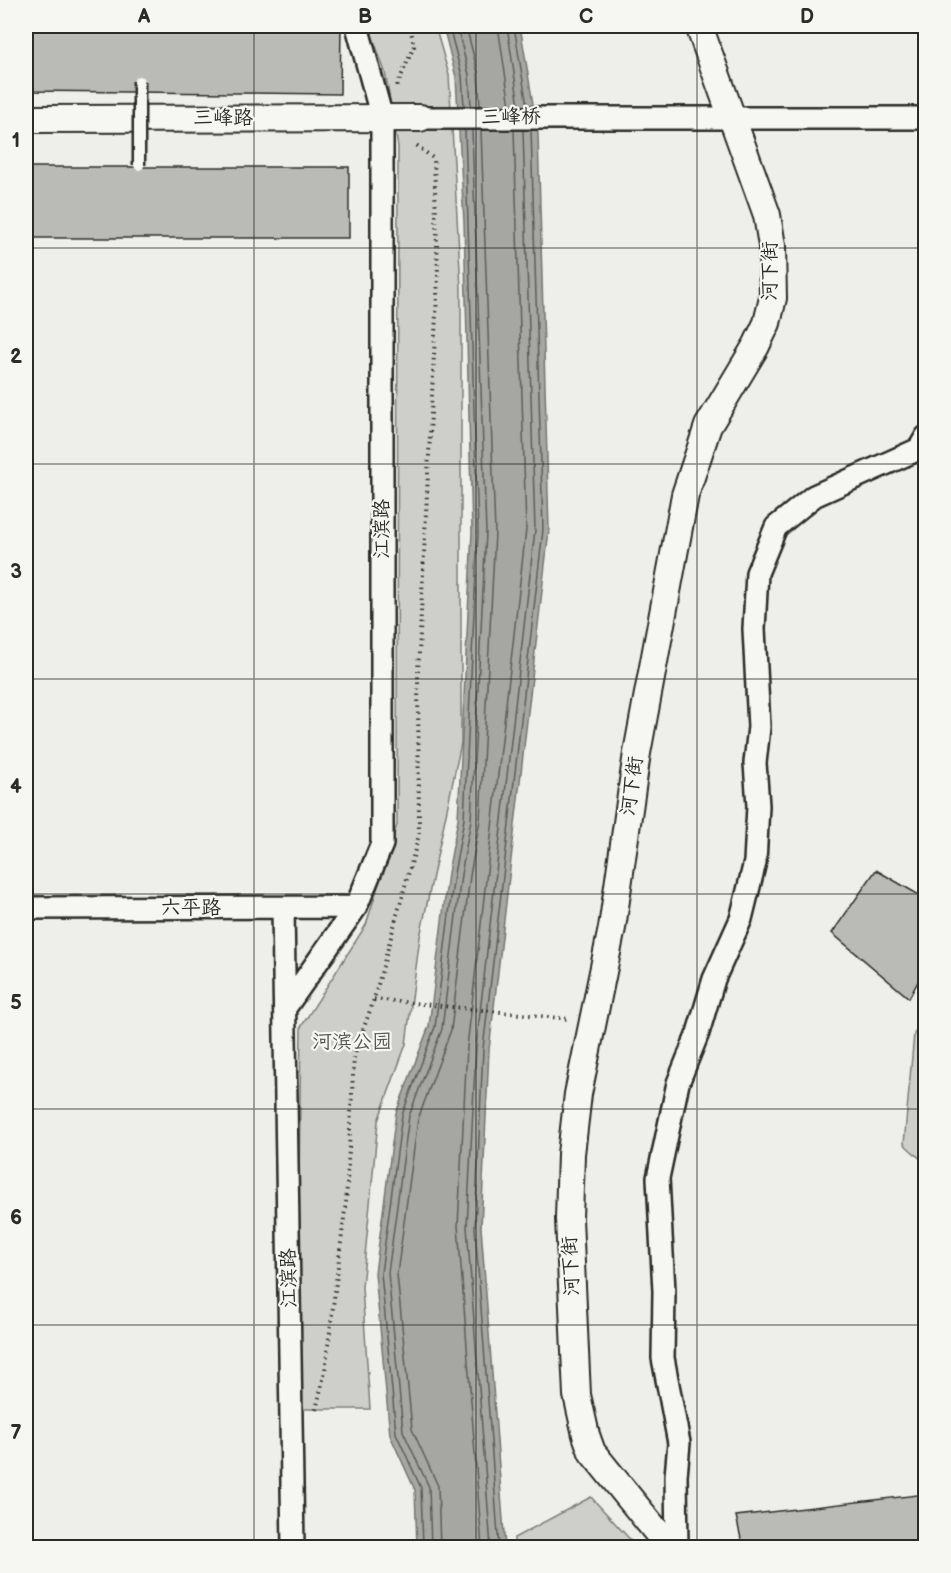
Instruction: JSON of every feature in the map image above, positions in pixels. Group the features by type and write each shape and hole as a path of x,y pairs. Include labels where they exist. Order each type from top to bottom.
{"street":[{"name":"江滨路","path":"285,1008 356,907 382,844 382,118 357,26"},
{"name":"河下街","path":"670,1548 592,1452 586,1436 577,1395 569,1219 571,1154 578,1094 612,928 637,753 685,495 708,426 756,346 767,323 773,298 772,246 766,215 699,26"},
{"name":"三峰桥","path":"420,118 602,116 926,118"},
{"name":"三峰路","path":"26,119 420,118"},
{"path":"677,1548 676,1476 679,1443 663,1358 664,1291 658,1178 678,1083 698,1034 714,979 741,919 755,862 758,806 755,763 759,727 754,628 757,573 776,527 814,496 852,477 919,449 926,437"},
{"name":"六平路","path":"26,908 356,907"},
{"name":"江滨路","path":"283,909 293,1548"}],"lane":[{"path":"139,81 139,165"}],"path":[{"path":"382,118 414,46 410,26"},
{"path":"374,999 594,1022"}],"green space":[{"name":"河滨公园","path":"369,26 435,26 449,75 461,288 461,743 420,937 406,1044 378,1121 362,1287 370,1409 296,1409 301,1027 366,925 397,825 398,147 385,72"},
{"path":"925,1015 925,1163 904,1144 914,1034"},
{"path":"591,1497 637,1547 514,1547 514,1538"}],"water":[{"path":"443,26 520,26 538,134 549,530 489,1050 481,1227 505,1547 417,1547 415,1490 390,1435 375,1273 396,1113 429,1026 448,873 458,819 472,532 464,222 456,77"}],"building":[{"path":"26,26 341,26 340,94 26,91"},
{"path":"26,167 349,167 349,238 26,238"},
{"path":"876,870 926,899 926,967 909,998 832,933"},
{"path":"926,1494 926,1548 743,1548 736,1516"}]}
